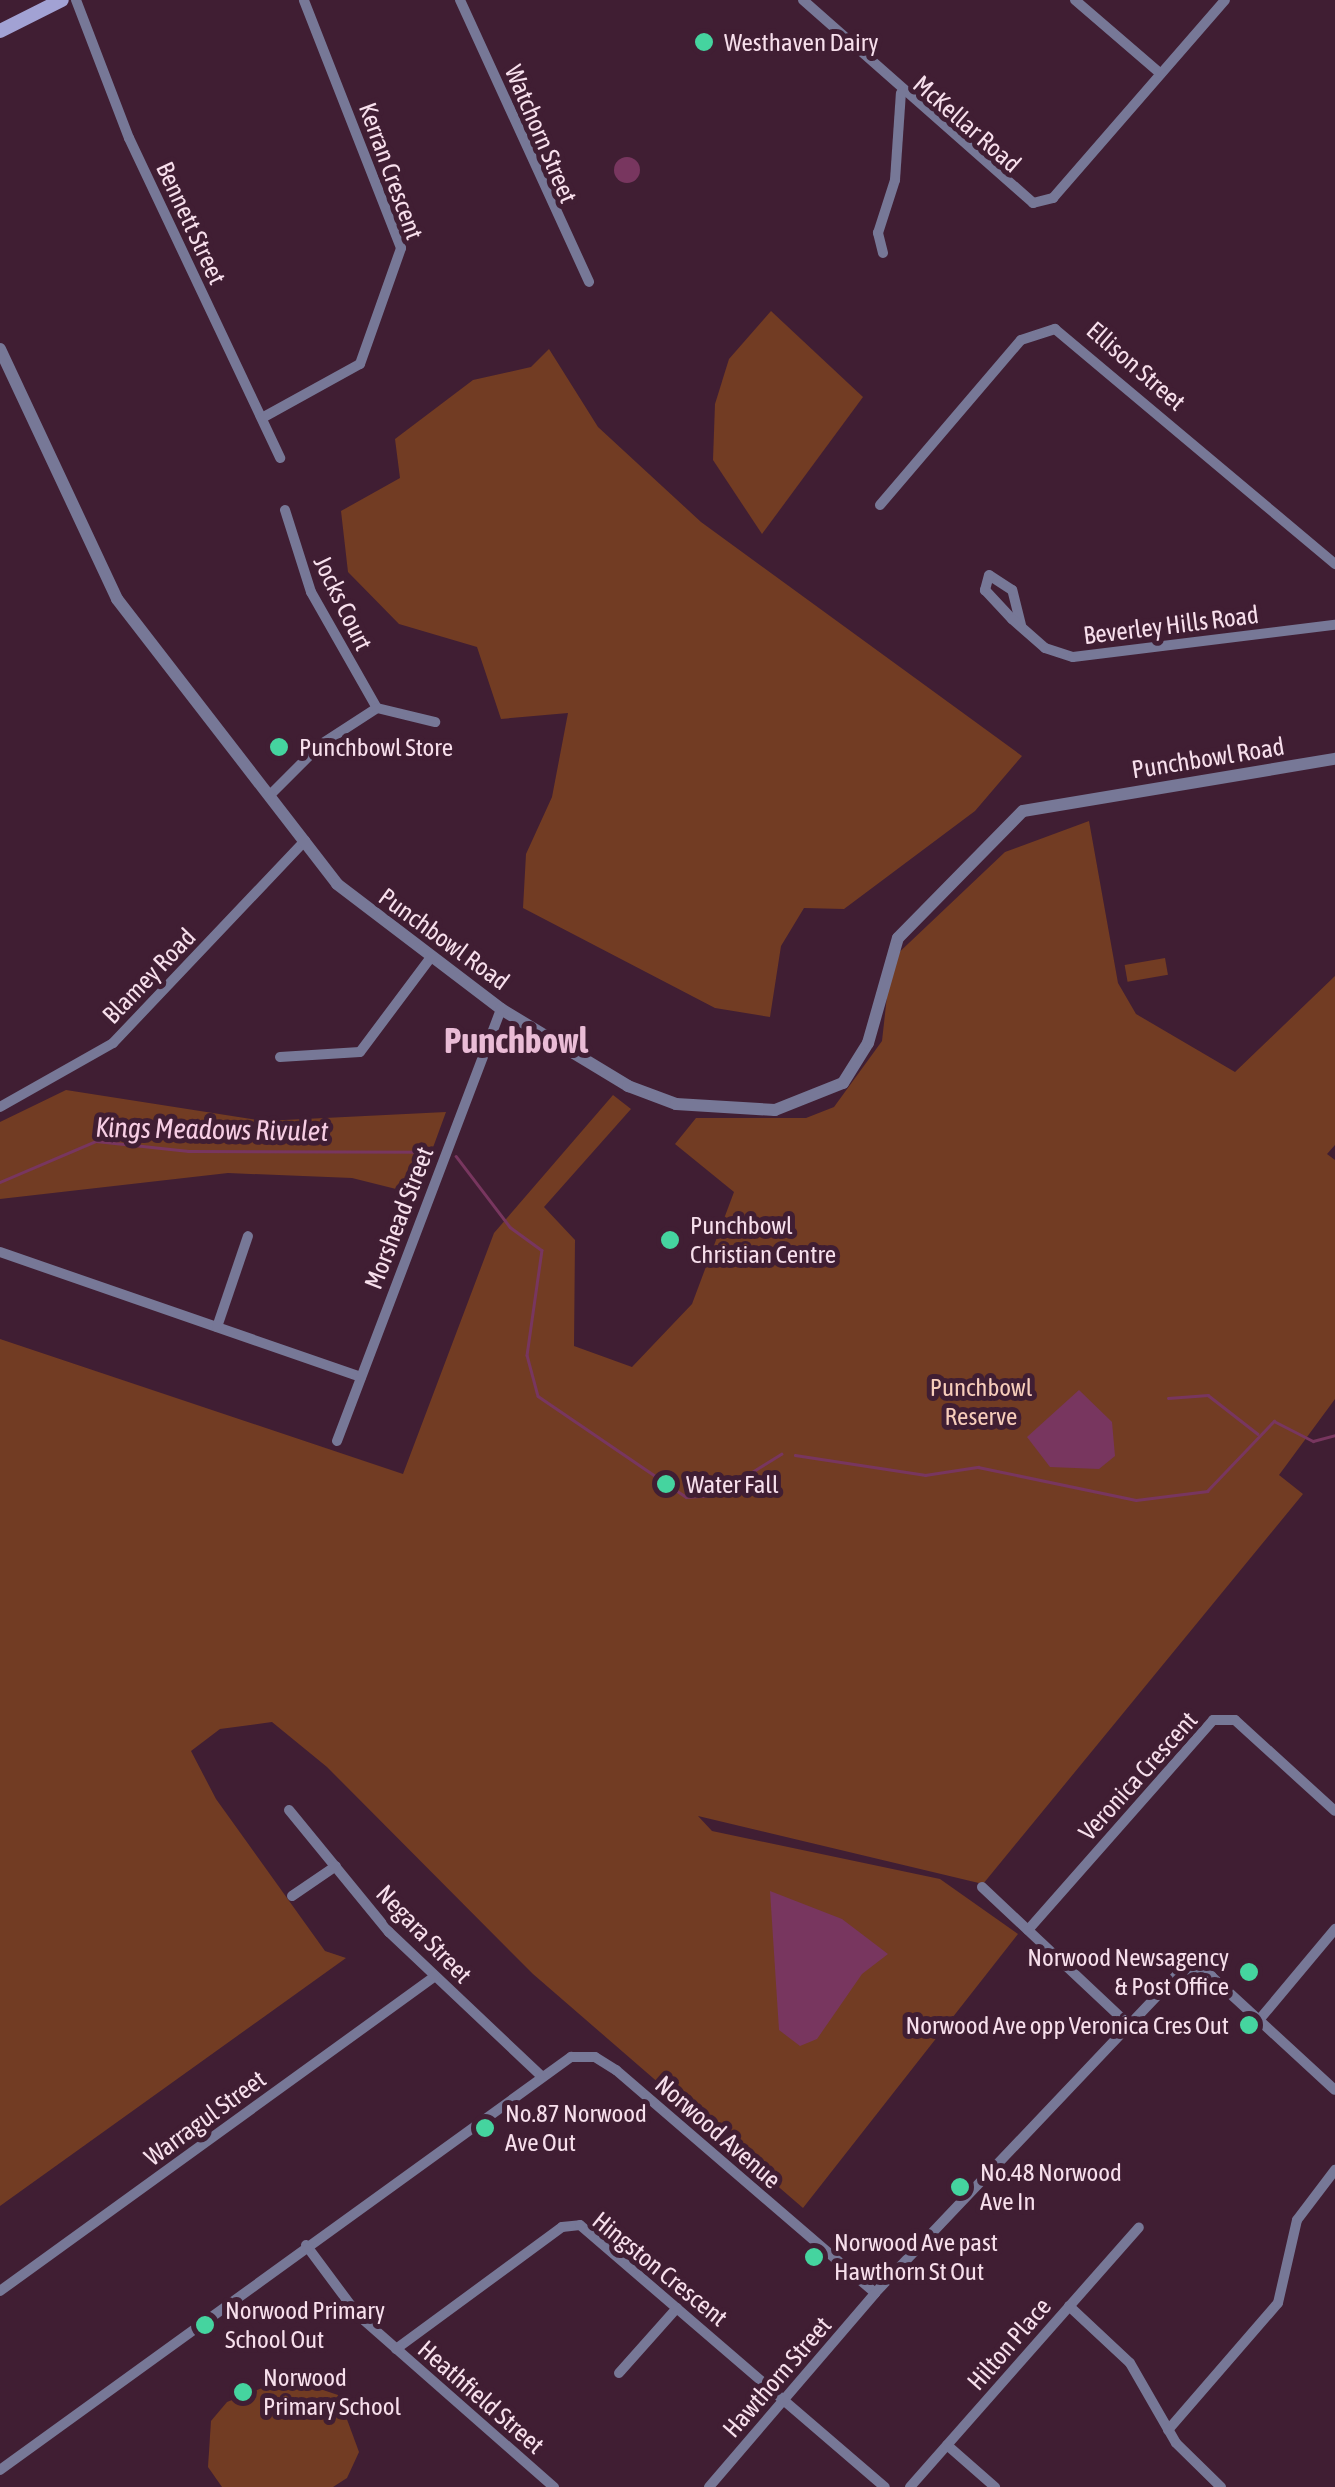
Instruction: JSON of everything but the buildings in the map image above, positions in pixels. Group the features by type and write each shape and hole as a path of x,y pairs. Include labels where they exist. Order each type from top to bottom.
{"main road":[{"path":"0,30 62,0"}],"street":[{"name":"Bennett Street","path":"76,0 128,138 280,458"},
{"name":"Kerran Crescent","path":"262,418 360,364 400,256 304,0"},
{"name":"Watchorn Street","path":"460,0 590,282"},
{"name":"McKellar Road","path":"803,0 1022,199 1042,203 1225,0"},
{"path":"1075,0 1160,74"},
{"path":"883,253 873,234 895,180 901,93"},
{"name":"Ellison Street","path":"880,505 1021,340 1055,330 1335,564"},
{"name":"Punchbowl Road","path":"0,349 117,598 355,902 428,960 501,1009 628,1086 676,1104 742,1112 807,1103 843,1083 863,1056 898,938 1023,811 1335,760"},
{"name":"Jocks Court","path":"285,510 311,592 377,708"},
{"name":"Beverley Hills Road","path":"1021,625 1012,590 989,575 985,590 1021,625 1045,648 1090,658 1335,624"},
{"path":"271,794 320,744 377,708 436,722"},
{"name":"Blamey Road","path":"0,1108 113,1043 305,841"},
{"path":"280,1058 360,1052 428,960"},
{"name":"Morshead Street","path":"337,1441 501,1009"},
{"path":"218,1327 248,1236"},
{"path":"0,1252 361,1377"},
{"name":"Veronica Crescent","path":"1028,1930 1213,1720 1235,1720 1335,1811"},
{"name":"Negara Street","path":"289,1810 434,1977 540,2075"},
{"path":"292,1896 336,1866"},
{"path":"982,1887 1126,2022"},
{"path":"1258,2020 1335,1928"},
{"path":"875,2294 1172,1975 1191,1968 1258,2020 1335,2090"},
{"name":"Warragul Street","path":"0,2291 434,1977"},
{"name":"Norwood Avenue","path":"0,2470 540,2075 571,2058 605,2062 875,2294"},
{"path":"1168,2430 1278,2303 1296,2220 1335,2170"},
{"name":"Hingston Crescent","path":"396,2349 570,2225 587,2229 885,2487"},
{"name":"Hilton Place","path":"910,2487 1139,2228"},
{"name":"Heathfield Street","path":"306,2245 396,2349 554,2487"},
{"name":"Hawthorn Street","path":"709,2487 875,2294"},
{"path":"1068,2306 1130,2363 1168,2430 1222,2487"},
{"path":"619,2373 677,2308"},
{"path":"947,2445 996,2487"}],"green space":[{"path":"771,311 863,397 762,534 713,460 715,404 729,359"},
{"path":"549,349 598,427 701,522 1022,756 975,811 844,909 804,908 781,946 770,1017 715,1008 523,908 526,854 552,797 568,713 501,719 477,647 399,624 348,572 341,511 400,478 395,439 473,380 531,367"},
{"name":"Punchbowl Reserve","path":"1089,821 1118,983 1136,1014 1235,1072 1335,976 1335,1145 1327,1154 1335,1160 1335,1399 1279,1475 1303,1494 983,1884 698,1816 712,1831 940,1879 1018,1934 803,2208 533,1974 327,1767 272,1722 220,1729 191,1751 216,1799 325,1951 346,1958 0,2206 0,1339 403,1474 494,1233 613,1095 631,1109 544,1207 575,1240 574,1346 632,1367 692,1304 734,1192 675,1144 696,1118 806,1118 834,1107 882,1041 891,960 1005,852"},
{"path":"1165,958 1168,975 1128,982 1125,965"},
{"path":"66,1090 264,1121 446,1112 416,1194 352,1178 228,1173 0,1199 0,1122"},
{"path":"287,2378 338,2395 359,2452 347,2478 333,2487 222,2487 208,2467 211,2421 227,2402"}],"shaded area":[{"path":"627,157 636,161 640,170 636,179 627,183 618,179 614,170 618,161"},
{"path":"1079,1390 1112,1422 1115,1456 1099,1469 1050,1467 1027,1437"},
{"path":"770,1891 842,1919 888,1954 862,1974 817,2039 800,2046 779,2030"}],"waterway":[{"name":"Kings Meadows Rivulet","path":"0,1182 96,1141 188,1151 431,1152"},
{"name":"Kings Meadows Rivulet","path":"456,1156 510,1227 542,1250 527,1355 538,1396 686,1497 715,1495 781,1454"},
{"path":"1168,1398 1208,1395 1258,1434"},
{"name":"Kings Meadows Rivulet","path":"795,1455 925,1475 978,1467 1136,1500 1207,1491 1274,1421 1313,1441 1335,1435"}],"place":[{"name":"Westhaven Dairy","path":"704,42"},
{"name":"Punchbowl Store","path":"279,747"},
{"name":"Punchbowl Christian Centre","path":"670,1240"},
{"name":"Water Fall","path":"666,1484"},
{"name":"Norwood Newsagency & Post Office","path":"1249,1972"},
{"name":"Norwood Ave opp Veronica Cres Out","path":"1249,2025"},
{"name":"No.87 Norwood Ave Out","path":"485,2128"},
{"name":"No.48 Norwood Ave In","path":"960,2187"},
{"name":"Norwood Ave past Hawthorn St Out","path":"814,2257"},
{"name":"Norwood Primary School Out","path":"205,2325"},
{"name":"Norwood Primary School","path":"243,2392"}],"district":[{"name":"Punchbowl","path":"516,1040"}]}
